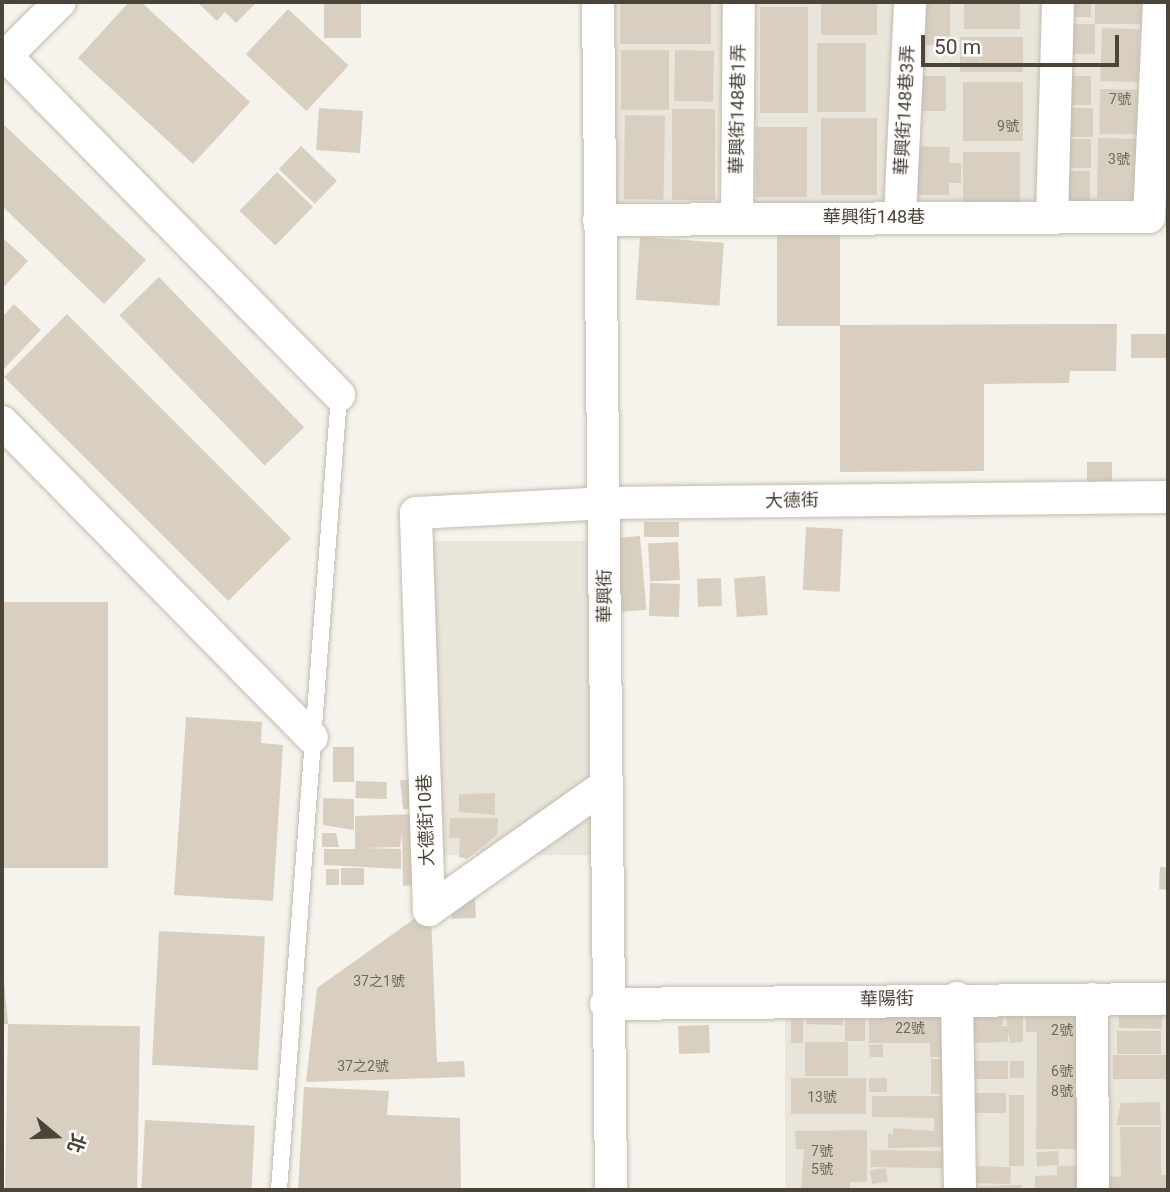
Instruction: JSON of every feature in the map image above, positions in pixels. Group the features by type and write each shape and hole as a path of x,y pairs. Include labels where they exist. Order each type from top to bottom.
{"street":[{"path":"60,2 3,56 339,395"},
{"name":"華興街","path":"598,2 606,1004 611,1190"},
{"name":"華興街148巷1弄","path":"737,217 739,2"},
{"name":"華興街148巷3弄","path":"900,217 910,2"},
{"path":"1052,218 1058,2"},
{"name":"華興街148巷","path":"599,220 737,217 1149,217 1159,2"},
{"path":"2,422 312,737"},
{"name":"大德街","path":"416,513 604,503 1168,497"},
{"name":"大德街10巷","path":"416,513 429,909 606,785"},
{"path":"957,998 960,1190"},
{"name":"華陽街","path":"606,1004 957,998 1168,999"},
{"path":"1092,999 1093,1190"}],"lane":[{"path":"279,1190 339,395"}],"shaded area":[{"path":"609,2 1168,2 1168,209 609,209"},
{"path":"431,541 601,541 601,855 431,855"},
{"path":"785,1001 1168,1001 1168,1190 785,1190"}],"building":[{"path":"129,2 141,2 250,102 193,164 78,58"},
{"path":"197,2 257,2 236,23 225,12 217,21"},
{"path":"324,2 361,2 361,38 324,38"},
{"path":"620,2 711,2 711,44 620,44"},
{"path":"821,2 877,2 877,35 821,35"},
{"path":"914,2 950,2 950,45 914,45"},
{"path":"964,2 1020,2 1020,29 964,29"},
{"path":"1060,2 1091,2 1091,17 1060,17"},
{"path":"1095,2 1141,2 1141,24 1095,24"},
{"path":"760,7 808,7 808,113 760,113"},
{"path":"288,9 349,66 306,111 246,54"},
{"path":"1064,24 1095,24 1095,54 1064,54"},
{"path":"1102,28 1140,29 1138,82 1100,81"},
{"path":"960,37 1023,37 1023,72 960,72"},
{"path":"817,43 866,43 866,112 817,112"},
{"path":"621,50 669,50 669,110 621,110"},
{"path":"675,50 714,51 713,102 674,101"},
{"path":"913,76 946,76 946,111 913,111"},
{"path":"1061,76 1091,76 1091,105 1061,105"},
{"path":"963,82 1023,82 1023,141 963,141"},
{"path":"1100,89 1149,90 1148,135 1099,134"},
{"path":"319,108 363,111 360,153 316,150"},
{"path":"1062,108 1093,108 1093,137 1062,137"},
{"path":"672,109 715,109 715,200 672,200"},
{"path":"625,115 665,116 664,200 624,199"},
{"path":"821,118 877,118 877,195 821,195"},
{"path":"2,123 146,260 104,304 2,206"},
{"path":"756,127 807,127 807,197 756,197"},
{"path":"1098,138 1139,139 1138,199 1097,198"},
{"path":"1060,139 1091,139 1091,168 1060,168"},
{"path":"301,146 337,181 315,204 279,169"},
{"path":"911,146 950,147 949,163 961,163 961,183 949,183 949,195 910,195"},
{"path":"963,152 1020,152 1020,206 963,206"},
{"path":"1059,171 1090,171 1090,201 1059,201"},
{"path":"277,172 313,207 275,246 239,211"},
{"path":"777,234 840,234 840,326 777,326"},
{"path":"2,237 28,261 2,289"},
{"path":"640,237 724,243 719,306 636,300"},
{"path":"159,277 304,427 265,466 119,315"},
{"path":"14,304 41,330 2,371 2,317"},
{"path":"67,314 291,538 228,601 4,377"},
{"path":"1117,324 1116,371 1070,371 1069,383 984,384 984,471 840,472 840,325"},
{"path":"1131,334 1168,334 1168,358 1131,358"},
{"path":"1087,462 1112,462 1112,485 1087,485"},
{"path":"644,522 679,522 679,537 644,537"},
{"path":"806,527 843,529 840,592 803,590"},
{"path":"640,536 646,610 620,612 613,538"},
{"path":"678,542 680,580 650,582 648,544"},
{"path":"765,576 768,615 737,617 734,578"},
{"path":"721,578 722,606 698,607 697,579"},
{"path":"650,583 680,584 679,617 649,616"},
{"path":"2,602 108,602 108,868 2,868"},
{"path":"186,717 262,722 261,743 283,745 273,901 174,895"},
{"path":"333,747 354,747 354,782 333,782"},
{"path":"414,779 417,808 403,809 400,780"},
{"path":"356,781 387,782 386,799 355,798"},
{"path":"495,793 495,815 459,812 459,794"},
{"path":"323,798 354,799 354,830 323,825"},
{"path":"418,814 420,885 403,886 402,833 400,847 362,848 401,849 401,869 324,865 324,849 355,849 355,816"},
{"path":"450,818 498,818 497,835 467,859 459,857 460,838 449,838"},
{"path":"322,833 336,833 339,847 322,847"},
{"path":"1160,867 1168,867 1168,890 1159,889"},
{"path":"341,868 364,868 364,885 341,885"},
{"path":"326,869 339,869 339,885 326,885"},
{"path":"475,894 476,918 452,919 451,895"},
{"path":"421,914 431,914 437,1062 464,1061 465,1077 306,1082 317,988"},
{"path":"159,931 265,937 258,1070 152,1065"},
{"path":"2,960 8,1024 2,1025"},
{"path":"845,1004 865,1004 865,1041 845,1041"},
{"path":"869,1004 942,1004 942,1057 930,1057 930,1043 869,1043"},
{"path":"791,1005 803,1005 803,1043 791,1043"},
{"path":"807,1005 843,1006 842,1025 806,1024"},
{"path":"973,1005 1002,1005 1003,1025 998,1026 1008,1026 1008,1042 973,1043"},
{"path":"1004,1006 1023,1006 1023,1042 1010,1043"},
{"path":"1026,1007 1078,1007 1081,1149 1036,1149 1037,1032 1026,1032"},
{"path":"1119,1012 1162,1013 1162,1029 1119,1028"},
{"path":"8,1024 140,1026 137,1190 5,1190"},
{"path":"709,1025 710,1053 679,1054 678,1026"},
{"path":"1117,1031 1161,1031 1161,1054 1117,1054"},
{"path":"805,1042 848,1042 848,1076 805,1076"},
{"path":"883,1044 883,1057 870,1057 869,1045"},
{"path":"1113,1055 1168,1055 1168,1079 1113,1079"},
{"path":"931,1059 943,1059 946,1094 931,1094"},
{"path":"972,1061 1008,1061 1008,1079 972,1079"},
{"path":"1010,1061 1024,1061 1024,1078 1010,1078"},
{"path":"791,1078 866,1078 866,1114 791,1114"},
{"path":"869,1078 887,1078 887,1092 869,1092"},
{"path":"304,1087 389,1091 387,1115 460,1118 461,1190 298,1190"},
{"path":"969,1093 1006,1093 1006,1113 969,1113"},
{"path":"1009,1095 1024,1095 1024,1166 1009,1166"},
{"path":"872,1096 946,1096 947,1147 888,1148 888,1134 893,1134 893,1128 934,1131 934,1118 872,1117"},
{"path":"1160,1102 1161,1125 1116,1125 1121,1103"},
{"path":"145,1120 255,1126 251,1190 141,1190"},
{"path":"1120,1127 1161,1127 1161,1175 1168,1175 1168,1190 1109,1190 1109,1176 1121,1177"},
{"path":"867,1130 867,1182 850,1182 850,1190 801,1190 804,1149 796,1149 795,1131"},
{"path":"871,1150 947,1151 947,1168 871,1167"},
{"path":"1058,1151 1059,1165 1037,1167 1036,1153"},
{"path":"977,1166 1011,1167 1010,1184 976,1183"},
{"path":"1057,1166 1085,1166 1085,1190 1035,1190 1035,1176 1057,1175"},
{"path":"886,1168 888,1182 872,1184 870,1170"},
{"path":"1022,1185 1022,1190 980,1190 980,1186"}]}
